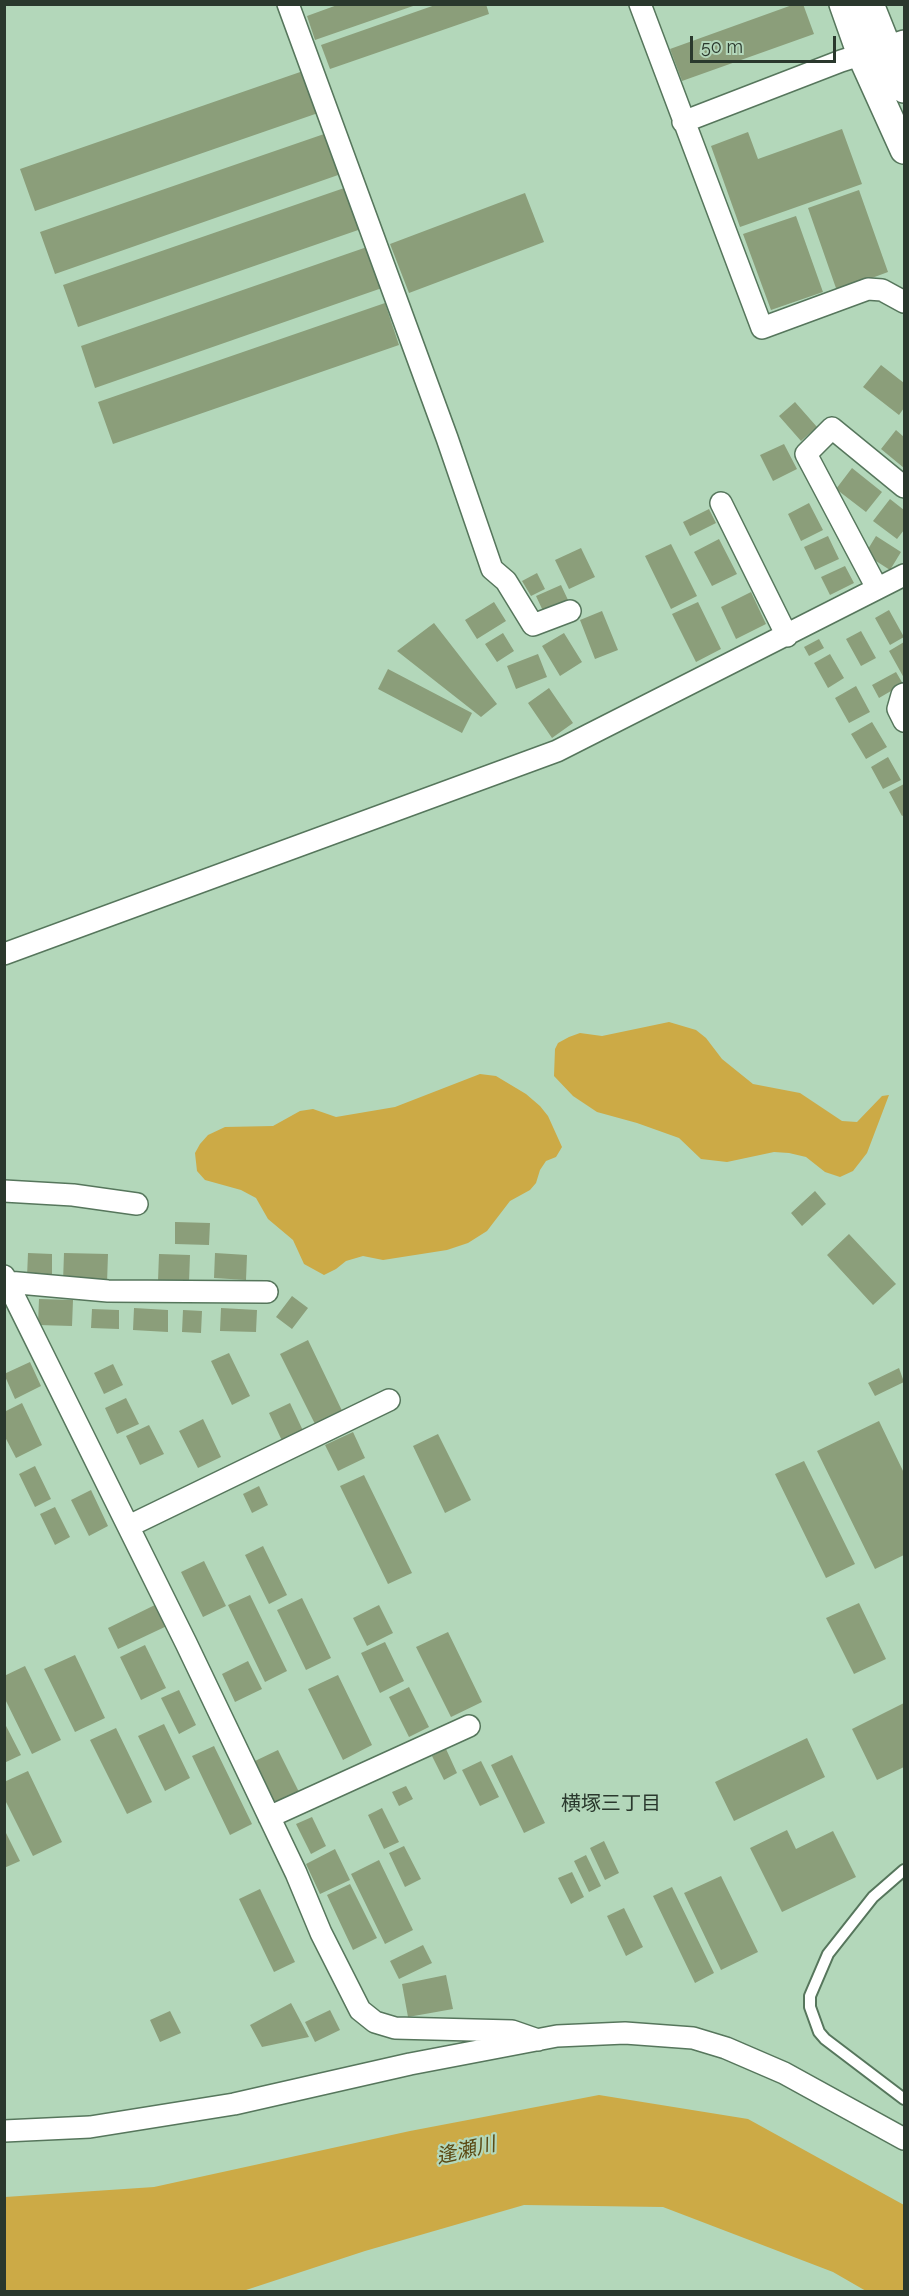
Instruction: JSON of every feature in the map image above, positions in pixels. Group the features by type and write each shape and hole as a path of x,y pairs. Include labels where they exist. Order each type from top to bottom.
{"street":[{"path":"288,4 447,438 492,569 506,581 533,625 570,611"},
{"path":"640,4 762,328 867,290 882,290 904,302"},
{"path":"843,4 884,47 904,89"},
{"path":"870,4 884,47 904,150"},
{"path":"683,122 884,47"},
{"path":"877,588 806,454 832,428 904,487"},
{"path":"721,503 787,636"},
{"path":"4,954 557,751 673,690 787,636 904,575"},
{"path":"904,694 898,709 904,721"},
{"path":"4,1191 73,1195 136,1204"},
{"path":"6,1279 108,1291 267,1292"},
{"path":"6,1279 129,1526 269,1817 326,1943 360,2010 367,2018 395,2028 512,2031 538,2040"},
{"path":"129,1526 389,1400"},
{"path":"269,1817 469,1726"},
{"path":"4,2131 90,2127 234,2104 410,2064 538,2040 574,2034 625,2033 693,2038 726,2048 784,2073 904,2139"}],"lane":[{"path":"904,1870 873,1897 828,1954 810,1996 810,2007 819,2032 825,2039 904,2099"}],"water":[{"path":"669,1022 696,1030 706,1038 722,1059 753,1084 800,1093 842,1121 857,1122 882,1096 889,1095 867,1153 853,1171 840,1177 825,1172 806,1157 789,1153 774,1152 727,1162 701,1159 679,1138 597,1112 573,1096 554,1076 555,1049 558,1043 569,1037 580,1033 602,1036"},
{"path":"480,1074 496,1076 526,1094 540,1106 548,1116 562,1147 556,1157 546,1161 536,1183 530,1190 510,1201 487,1231 468,1243 447,1250 383,1260 363,1256 346,1261 324,1275 304,1264 293,1240 268,1219 256,1198 241,1190 205,1180 197,1171 195,1153 200,1144 208,1135 225,1127 273,1126 300,1111 313,1109 336,1117 395,1107"},
{"name":"逢瀬川","path":"599,2095 748,2119 904,2205 904,2291 866,2291 833,2272 663,2207 524,2205 365,2251 243,2291 5,2291 5,2197 154,2187 410,2131"}],"building":[{"path":"340,4 416,5 315,40 307,16"},
{"path":"438,4 486,4 489,14 330,69 321,45"},
{"path":"795,4 803,4 814,34 682,81 670,49"},
{"path":"306,70 321,112 35,211 20,169"},
{"path":"842,129 862,184 740,227 711,146 748,132 758,159"},
{"path":"327,133 341,174 55,274 40,232"},
{"path":"350,186 364,228 78,327 63,285"},
{"path":"859,190 888,272 837,291 808,208"},
{"path":"525,193 544,242 409,293 390,244"},
{"path":"796,216 823,292 771,310 743,234"},
{"path":"367,247 382,288 95,388 81,346"},
{"path":"385,303 399,345 113,444 98,402"},
{"path":"881,365 904,383 904,408 899,415 863,387"},
{"path":"795,402 817,427 801,441 779,416"},
{"path":"896,430 904,437 904,468 881,449"},
{"path":"784,444 797,469 773,481 760,455"},
{"path":"852,468 882,492 866,512 836,489"},
{"path":"890,499 904,510 904,530 897,539 873,521"},
{"path":"809,503 823,530 801,541 788,514"},
{"path":"709,509 716,523 690,536 683,522"},
{"path":"828,536 839,559 815,570 804,547"},
{"path":"876,536 901,552 890,570 865,554"},
{"path":"719,539 737,574 712,586 694,552"},
{"path":"671,544 697,596 671,609 645,556"},
{"path":"581,548 595,577 569,589 555,560"},
{"path":"845,566 854,583 830,595 821,577"},
{"path":"537,573 545,589 531,596 522,581"},
{"path":"561,585 568,600 543,611 536,596"},
{"path":"751,592 766,624 736,639 721,607"},
{"path":"494,602 506,621 477,639 465,620"},
{"path":"698,602 721,649 696,662 672,614"},
{"path":"889,610 904,637 890,645 875,618"},
{"path":"602,611 618,650 595,659 580,620"},
{"path":"434,623 497,704 481,717 397,651"},
{"path":"861,631 876,658 861,666 846,639"},
{"path":"503,633 514,651 497,662 485,644"},
{"path":"564,633 582,662 560,676 542,646"},
{"path":"819,639 824,648 809,656 804,647"},
{"path":"904,642 904,678 889,651"},
{"path":"538,654 547,677 516,689 507,666"},
{"path":"830,654 844,678 828,688 814,663"},
{"path":"388,669 472,713 462,733 378,689"},
{"path":"896,672 903,684 879,698 872,685"},
{"path":"856,686 870,712 849,723 835,698"},
{"path":"549,688 573,723 552,738 528,703"},
{"path":"872,722 887,747 866,759 851,734"},
{"path":"888,757 901,780 883,789 871,767"},
{"path":"904,784 904,815 902,816 889,792"},
{"path":"815,1191 826,1204 802,1226 791,1213"},
{"path":"175,1222 210,1223 209,1245 175,1244"},
{"path":"849,1234 896,1284 873,1305 827,1255"},
{"path":"28,1253 52,1254 52,1278 27,1277"},
{"path":"64,1253 108,1254 107,1283 63,1282"},
{"path":"215,1253 247,1255 246,1280 214,1278"},
{"path":"159,1254 190,1255 189,1282 158,1281"},
{"path":"292,1296 308,1308 292,1329 276,1317"},
{"path":"39,1299 73,1300 72,1326 38,1325"},
{"path":"134,1308 168,1310 168,1332 133,1330"},
{"path":"221,1308 257,1310 256,1332 220,1331"},
{"path":"92,1309 119,1310 119,1329 91,1328"},
{"path":"183,1310 202,1311 201,1333 182,1332"},
{"path":"308,1340 346,1419 319,1432 280,1354"},
{"path":"229,1353 250,1396 232,1405 211,1361"},
{"path":"30,1362 41,1386 15,1399 4,1374"},
{"path":"113,1364 123,1385 104,1394 94,1373"},
{"path":"899,1368 904,1382 875,1396 868,1383"},
{"path":"126,1398 139,1424 117,1434 105,1408"},
{"path":"22,1403 42,1445 16,1458 4,1435 4,1412"},
{"path":"290,1403 306,1437 285,1447 269,1413"},
{"path":"203,1419 221,1457 198,1468 179,1431"},
{"path":"879,1421 904,1473 904,1555 875,1569 817,1451"},
{"path":"149,1425 164,1454 140,1465 126,1436"},
{"path":"353,1432 365,1458 338,1471 325,1445"},
{"path":"438,1434 471,1500 445,1513 413,1446"},
{"path":"804,1461 855,1564 826,1578 775,1474"},
{"path":"35,1466 51,1499 35,1507 19,1474"},
{"path":"364,1475 412,1573 388,1584 340,1486"},
{"path":"259,1486 268,1505 252,1513 243,1494"},
{"path":"91,1490 108,1526 89,1536 71,1500"},
{"path":"55,1507 70,1537 55,1545 40,1514"},
{"path":"263,1546 287,1595 269,1604 245,1555"},
{"path":"204,1561 226,1606 203,1617 181,1572"},
{"path":"250,1595 287,1671 265,1682 228,1605"},
{"path":"302,1598 331,1658 306,1670 277,1610"},
{"path":"159,1603 169,1625 118,1649 108,1628"},
{"path":"859,1603 886,1659 854,1674 826,1618"},
{"path":"379,1605 393,1633 367,1646 353,1618"},
{"path":"448,1632 482,1702 451,1717 416,1647"},
{"path":"385,1642 404,1681 380,1693 361,1653"},
{"path":"145,1645 166,1688 141,1700 120,1657"},
{"path":"75,1655 105,1718 75,1732 44,1669"},
{"path":"248,1661 262,1689 235,1702 222,1674"},
{"path":"25,1666 61,1740 32,1754 4,1697 4,1676"},
{"path":"338,1675 372,1745 343,1760 308,1689"},
{"path":"409,1687 429,1727 409,1737 389,1697"},
{"path":"179,1690 196,1725 179,1734 161,1698"},
{"path":"904,1703 904,1767 877,1780 852,1729"},
{"path":"4,1722 21,1755 4,1763"},
{"path":"164,1724 190,1778 165,1791 138,1736"},
{"path":"116,1728 152,1802 127,1814 90,1740"},
{"path":"807,1738 825,1777 734,1821 715,1782"},
{"path":"214,1746 252,1824 230,1835 192,1756"},
{"path":"446,1749 457,1773 444,1780 432,1756"},
{"path":"278,1750 300,1794 276,1805 255,1761"},
{"path":"512,1755 545,1823 524,1833 491,1765"},
{"path":"481,1761 499,1797 480,1806 462,1770"},
{"path":"28,1771 62,1842 33,1856 4,1798 4,1782"},
{"path":"406,1786 413,1799 399,1806 392,1792"},
{"path":"382,1808 399,1842 384,1849 368,1815"},
{"path":"312,1817 326,1846 311,1854 296,1824"},
{"path":"4,1829 20,1861 4,1868"},
{"path":"787,1830 796,1849 833,1831 856,1877 782,1912 750,1848"},
{"path":"604,1841 619,1873 605,1880 590,1848"},
{"path":"404,1846 421,1879 405,1887 389,1853"},
{"path":"335,1849 350,1880 320,1894 306,1864"},
{"path":"586,1855 601,1886 589,1892 574,1861"},
{"path":"379,1860 413,1930 385,1944 351,1874"},
{"path":"572,1872 584,1897 571,1904 558,1878"},
{"path":"721,1876 758,1952 721,1970 684,1893"},
{"path":"350,1884 377,1938 353,1950 327,1895"},
{"path":"672,1887 714,1973 695,1983 653,1896"},
{"path":"260,1889 295,1962 274,1972 239,1899"},
{"path":"624,1908 643,1947 626,1956 607,1916"},
{"path":"423,1945 432,1963 399,1979 390,1961"},
{"path":"446,1975 453,2009 408,2017 402,1984"},
{"path":"291,2003 309,2037 262,2047 250,2025"},
{"path":"330,2010 340,2030 315,2042 305,2022"},
{"path":"170,2011 181,2033 160,2042 150,2020"}],"district":[{"name":"横塚三丁目","path":"611,1804"}]}
